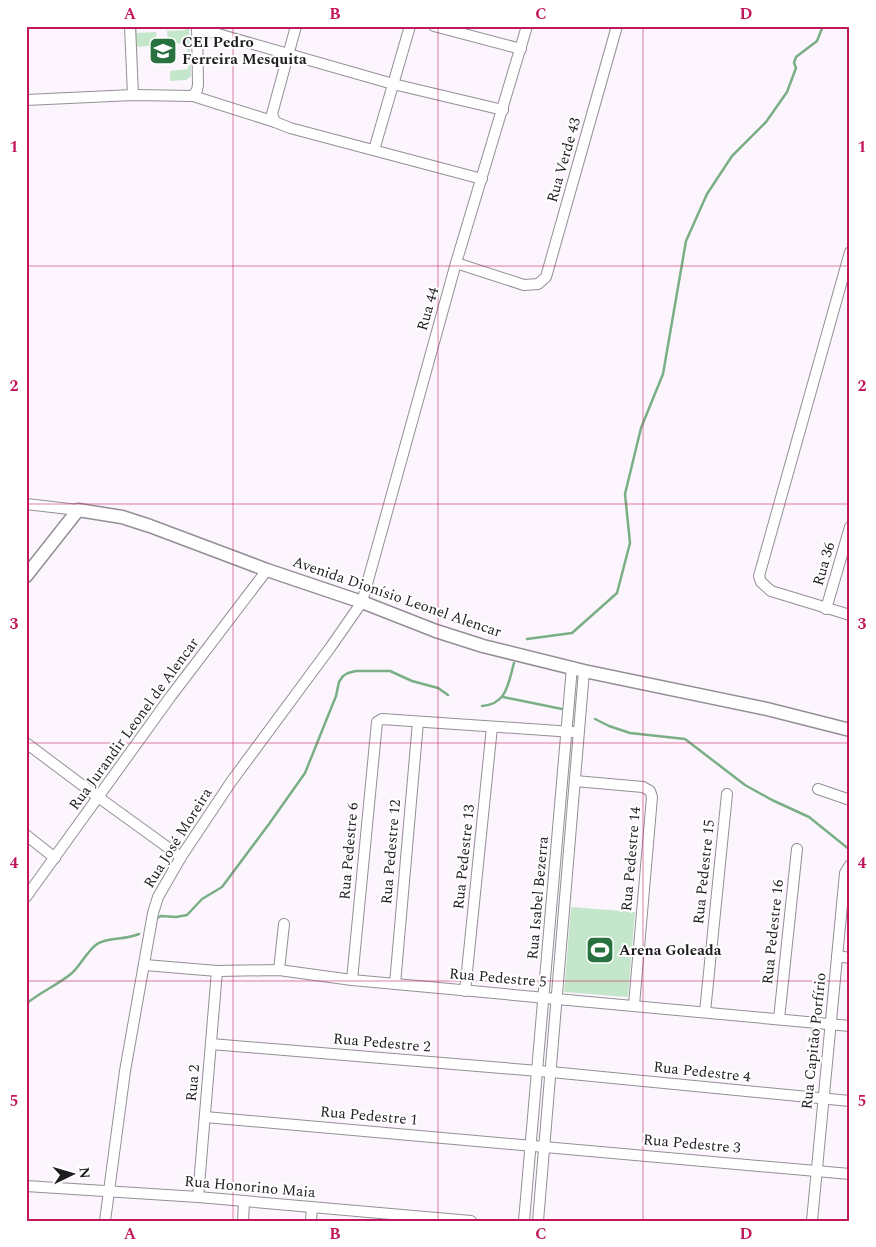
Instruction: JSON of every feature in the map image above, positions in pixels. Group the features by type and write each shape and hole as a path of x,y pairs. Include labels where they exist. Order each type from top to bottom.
{"street":[{"path":"130,26 133,95"},
{"path":"276,122 272,114 296,26"},
{"path":"374,150 410,26"},
{"path":"434,26 521,49"},
{"name":"Rua 44","path":"362,602 456,263 527,26"},
{"name":"Rua Verde 43","path":"456,263 524,285 538,284 544,280 548,272 617,26"},
{"path":"193,96 198,85 197,27 393,84 503,110"},
{"path":"26,100 133,95 193,96 290,128 482,179"},
{"path":"850,252 759,576 765,587 783,596 850,615"},
{"name":"Avenida Dionísio Leonel Alencar","path":"26,504 78,510 133,520 267,570 483,646 584,671 767,709 850,730"},
{"path":"26,576 78,510"},
{"name":"Rua 36","path":"826,609 850,527"},
{"name":"Rua Jurandir Leonel de Alencar","path":"26,897 171,696 267,570"},
{"name":"Rua José Moreira","path":"105,1221 122,1090 150,929 158,897 181,857 231,782 362,602"},
{"name":"Rua Isabel Bezerra","path":"524,1221 572,667"},
{"name":"Rua Isabel Bezerra","path":"538,1221 584,671"},
{"name":"Rua Pedestre 6","path":"352,980 376,724 382,719 418,722"},
{"path":"418,722 579,733"},
{"name":"Rua Pedestre 12","path":"395,984 418,722"},
{"name":"Rua Pedestre 13","path":"465,990 492,727"},
{"path":"26,743 98,798 181,857"},
{"name":"Rua Pedestre 14","path":"575,781 647,788 652,797 634,1005"},
{"path":"818,789 850,800"},
{"name":"Rua Pedestre 15","path":"705,1012 727,794"},
{"path":"26,835 55,858"},
{"name":"Rua Pedestre 16","path":"779,1019 797,849"},
{"name":"Rua Capitão Porfírio","path":"812,1221 845,873 850,866"},
{"path":"279,970 284,924"},
{"path":"837,956 850,958"},
{"name":"Rua Pedestre 5","path":"145,965 217,971 279,970 352,980 850,1026"},
{"name":"Rua 2","path":"198,1197 217,971"},
{"name":"Rua Pedestre 2","path":"211,1044 551,1072"},
{"name":"Rua Pedestre 4","path":"551,1072 850,1102"},
{"name":"Rua Pedestre 1","path":"205,1117 531,1145"},
{"name":"Rua Pedestre 3","path":"531,1145 850,1174"},
{"name":"Rua Honorino Maia","path":"26,1186 198,1197 388,1217 471,1221"},
{"path":"243,1221 244,1201"},
{"path":"311,1221 312,1208"}],"green space":[{"path":"134,26 136,26 137,33 156,32 157,45 137,47 138,73 137,73"},
{"path":"186,26 189,26 191,76 186,80 170,81 170,71 188,69 187,43 168,44 167,31 186,30"},
{"name":"Arena Goleada","path":"571,907 635,912 628,997 564,992"}],"waterway":[{"path":"527,639 572,633 617,593 630,543 625,494 641,428 663,374 686,241 707,194 732,156 766,122 787,92 796,68 794,63 796,57 817,41 823,26"},
{"path":"482,706 497,701 502,697 508,685 514,663"},
{"path":"155,919 161,916 176,917 187,915 202,899 222,887 305,773 336,696 339,682 343,676 356,671 390,671 412,681 438,688 448,695"},
{"path":"503,697 562,709"},
{"path":"595,719 630,733 685,739 745,785 809,817 850,850"},
{"path":"26,1004 72,973 97,944 106,940 139,934"}],"place":[{"name":"CEI Pedro Ferreira Mesquita","path":"163,51"},
{"name":"Arena Goleada","path":"600,950"}]}
